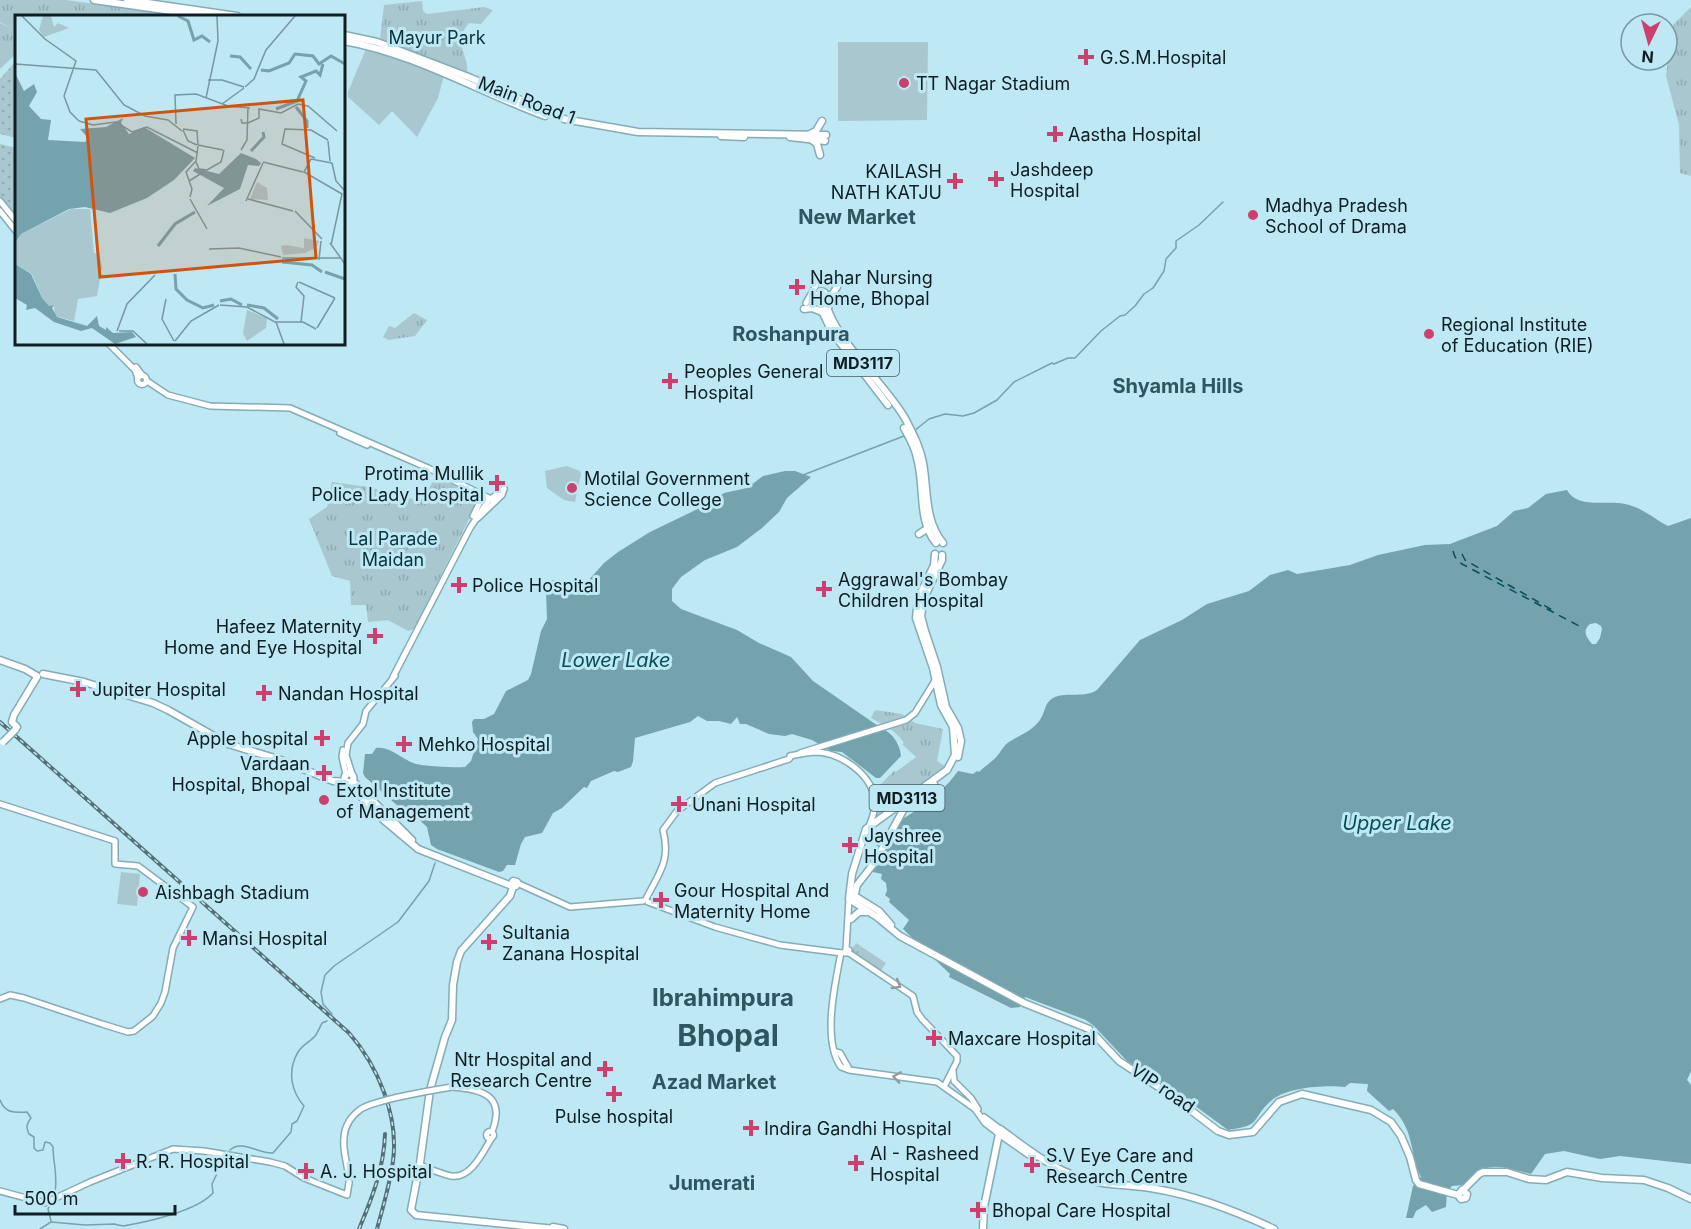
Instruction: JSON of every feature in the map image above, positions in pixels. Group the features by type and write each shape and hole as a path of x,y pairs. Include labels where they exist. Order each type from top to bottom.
{"main road":[{"path":"94,0 200,15"},
{"path":"127,0 230,15"},
{"name":"Main Road 1","path":"345,36 377,42 564,122 638,136 809,136 825,138"},
{"name":"Main Road 1","path":"345,41 375,46 477,83"},
{"path":"820,154 817,144 809,136 816,131 822,121"},
{"path":"0,201 15,220"},
{"path":"0,210 15,230"},
{"path":"819,280 805,306 825,312 837,287"},
{"name":"MD3117","path":"823,297 832,332 888,405"},
{"name":"MD3117","path":"825,312 893,401 906,427 912,438 923,460 929,514 940,543 931,537 928,528 912,438"},
{"path":"110,345 135,370 140,377 139,383 146,383 171,396 212,406 290,408 421,464 491,500"},
{"path":"115,345 140,377"},
{"path":"146,383 170,399 213,409 288,411 491,500"},
{"path":"472,489 490,494 501,491"},
{"path":"501,491 473,523 393,677 366,711 363,720 345,745 342,757 349,778 418,848 515,885"},
{"path":"473,523 502,495 501,491"},
{"path":"473,523 472,519 480,502 478,496"},
{"path":"478,518 491,500"},
{"path":"919,534 928,528"},
{"name":"MD3113","path":"852,897 852,874 863,834 869,826 947,770 953,762 956,740 953,727 942,708 918,627 916,612 920,595 939,555 942,560 923,601 922,620 937,667 946,707 958,728 959,756 950,773 908,803 875,862 857,886"},
{"path":"0,660 40,676 86,684 154,704 228,744 278,759 333,781 349,778"},
{"path":"2,744 15,729 13,718 40,676"},
{"path":"646,901 666,857 663,830 677,811 710,787 737,775 804,751 906,720 915,713 934,680"},
{"path":"793,756 818,752 834,756 860,772 875,804 869,826"},
{"path":"0,804 116,842 115,864 138,866 193,907 173,948 161,1003 153,1016 134,1031 128,1032 24,998 10,995 0,999"},
{"path":"418,848 570,907 646,901 698,921 780,945 846,952 913,996 921,1019 957,1056 945,1086"},
{"path":"500,881 510,896"},
{"path":"515,885 510,896 461,951 457,962 453,985 453,1020 445,1037 430,1090 412,1212 416,1215 564,1229"},
{"path":"846,952 852,897 857,886"},
{"path":"857,886 869,903"},
{"path":"848,1067 831,1039 832,1010 846,952 852,897"},
{"name":"VIP road","path":"852,897 869,903 879,910 901,935"},
{"name":"VIP road","path":"852,897 901,935 1024,1001 1089,1029 1119,1061 1172,1096 1223,1134 1253,1132 1279,1102 1302,1094 1377,1113 1390,1122 1407,1146 1417,1182 1425,1187 1458,1193"},
{"path":"851,919 859,912 870,913"},
{"name":"VIP road","path":"1024,1001 1086,1023 1127,1064 1174,1093 1221,1130 1230,1132 1251,1129 1274,1102 1295,1092 1312,1092 1377,1110 1394,1121 1405,1136 1412,1152 1416,1171 1423,1182 1458,1193"},
{"path":"838,1052 839,1063 849,1070 937,1082 945,1086 975,1107 1008,1140 1043,1164 1075,1180 1096,1184 1153,1188 1186,1195 1274,1229"},
{"path":"953,1070 954,1081 971,1098 975,1107"},
{"path":"0,1190 44,1200 109,1171 175,1146 216,1149 284,1162 330,1188 347,1193 349,1168 344,1139 347,1124 362,1108 452,1087 486,1095 494,1101 497,1118 491,1134 473,1162 453,1175 420,1164"},
{"path":"991,1171 1000,1132"},
{"path":"983,1229 984,1207 1000,1132"},
{"path":"1000,1132 1056,1167 1096,1184"},
{"path":"998,1143 1008,1140"},
{"path":"1458,1193 1484,1172 1507,1172 1529,1179 1546,1180 1567,1172 1602,1178 1644,1180 1668,1188 1691,1201"},
{"path":"413,1204 413,1210 417,1212 555,1229"}],"green space":[{"path":"0,0 66,0 173,15 15,15 15,55 0,69 0,23 13,29 0,22"},
{"name":"Mayur Park","path":"422,1 423,11 427,14 484,7 493,10 481,24 469,23 464,30 461,43 467,74 380,39 384,5"},
{"path":"1691,7 1691,176 1680,173 1679,125 1666,76 1667,72 1679,72 1679,19"},
{"path":"838,42 928,42 927,120 838,121"},
{"path":"369,48 444,75 438,98 417,137 392,111 379,125 348,97 366,49"},
{"path":"15,62 15,138 0,134 0,79"},
{"path":"0,144 15,148 15,217 0,199"},
{"path":"414,313 427,320 415,336 388,340 383,337 389,326 395,328"},
{"path":"567,466 580,471 581,474 575,502 564,500 547,488 545,471"},
{"name":"Lal Parade Maidan","path":"437,476 479,499 414,629 408,631 388,620 368,622 366,605 351,605 350,581 332,576 309,519 327,507 332,482 368,487 420,501"},
{"path":"875,710 902,714 915,723 943,729 937,761 945,766 875,818 878,798 875,790 894,771 896,772 916,757 902,744 904,743 898,735 871,718"},
{"path":"121,872 140,874 137,906 117,904"},
{"path":"856,943 886,963 880,972 850,952"}],"water":[{"name":"Lower Lake","path":"795,471 811,477 787,498 779,512 762,528 737,547 705,560 681,577 672,589 672,601 681,609 737,630 791,657 813,681 889,732 897,743 901,756 880,778 876,778 842,752 831,751 812,740 792,734 785,736 769,734 746,724 740,724 737,717 731,724 707,721 698,716 690,722 635,738 631,767 618,772 614,771 591,781 587,788 584,787 562,808 553,813 542,833 525,837 515,865 507,865 503,871 499,872 431,845 427,827 411,810 399,807 365,777 363,773 365,754 372,754 376,748 392,751 416,764 465,767 471,761 478,739 473,732 474,719 484,719 494,714 506,691 528,680 531,674 541,631 547,619 548,584 553,580 566,580 575,586 586,583 604,563 650,532 710,503 724,493 747,488 763,476"},
{"name":"Upper Lake","path":"1567,490 1578,500 1585,502 1631,505 1668,526 1691,518 1691,1071 1687,1080 1691,1085 1691,1164 1620,1156 1600,1159 1564,1151 1545,1154 1531,1174 1502,1167 1487,1168 1463,1185 1452,1186 1447,1191 1446,1207 1432,1212 1426,1205 1416,1211 1413,1218 1406,1218 1413,1186 1421,1177 1405,1125 1393,1109 1389,1111 1367,1091 1368,1084 1350,1083 1345,1087 1328,1086 1287,1092 1272,1100 1252,1124 1228,1130 1183,1097 1127,1061 1086,1020 1025,997 1020,1007 1011,1008 949,977 950,974 903,929 909,920 889,902 890,899 885,895 886,883 881,879 882,874 873,872 870,866 870,856 875,852 878,854 882,848 876,846 893,826 938,793 958,771 973,774 979,772 1007,744 1030,730 1042,717 1051,699 1087,694 1097,690 1140,640 1182,620 1207,604 1249,591 1270,575 1288,570 1297,574 1350,565 1378,555 1425,545 1450,544 1497,526 1514,511 1528,508 1546,494","holes":["1596,623 1601,626 1600,638 1596,644 1592,644 1586,629 1590,624"]}],"waterway":[{"path":"914,431 929,419 945,414 963,416 974,413 997,400 1014,382 1052,363 1075,358 1101,331 1120,316 1125,315 1144,294 1153,288 1164,271 1166,259 1176,248 1176,241 1199,225 1223,202"},
{"path":"803,475 904,436"},
{"path":"332,1014 323,1004 321,992 325,975 334,966 398,922 429,881 435,863"},
{"path":"230,1150 234,1147 245,1146 273,1153 291,1132 292,1124 297,1121 304,1106 293,1087 292,1066 300,1050 315,1036 322,1023 327,1021"},
{"path":"0,1100 4,1108 10,1111 27,1112 31,1118 27,1124 27,1130 34,1137 34,1148 37,1151 43,1150 45,1142 50,1143 53,1147 55,1192"},
{"path":"40,1229 51,1222 123,1226 158,1219 184,1210 213,1193 212,1184 225,1157"},
{"path":"51,1203 48,1209 51,1221"}],"ferry route":[{"path":"1453,551 1462,564 1583,628"},
{"path":"1462,554 1465,560 1554,611"}],"railway":[{"path":"0,722 349,1033 359,1046 384,1092 393,1127 392,1170 377,1229"},
{"path":"359,1229 380,1171 385,1134"}],"place":[{"name":"G.S.M.Hospital","path":"1086,57"},
{"name":"TT Nagar Stadium","path":"904,83"},
{"name":"Aastha Hospital","path":"1055,134"},
{"name":"Jashdeep Hospital","path":"996,179"},
{"name":"KAILASH NATH KATJU","path":"955,181"},
{"name":"Madhya Pradesh School of Drama","path":"1253,215"},
{"name":"Nahar Nursing Home, Bhopal","path":"797,287"},
{"name":"Regional Institute of Education (RIE)","path":"1429,334"},
{"name":"Peoples General Hospital","path":"670,381"},
{"name":"Protima Mullik Police Lady Hospital","path":"497,483"},
{"name":"Motilal Government Science College","path":"572,488"},
{"name":"Police Hospital","path":"459,585"},
{"name":"Aggrawal's Bombay Children Hospital","path":"824,589"},
{"name":"Hafeez Maternity Home and Eye Hospital","path":"375,636"},
{"name":"Jupiter Hospital","path":"78,689"},
{"name":"Nandan Hospital","path":"264,693"},
{"name":"Apple hospital","path":"322,738"},
{"name":"Mehko Hospital","path":"404,744"},
{"name":"Vardaan Hospital, Bhopal","path":"324,773"},
{"name":"Extol Institute of Management","path":"324,800"},
{"name":"Unani Hospital","path":"679,804"},
{"name":"Jayshree Hospital","path":"850,845"},
{"name":"Aishbagh Stadium","path":"143,892"},
{"name":"Gour Hospital And Maternity Home","path":"661,900"},
{"name":"Mansi Hospital","path":"189,938"},
{"name":"Sultania Zanana Hospital","path":"489,942"},
{"name":"Maxcare Hospital","path":"934,1038"},
{"name":"Ntr Hospital and Research Centre","path":"605,1069"},
{"name":"Pulse hospital","path":"614,1094"},
{"name":"Indira Gandhi Hospital","path":"751,1128"},
{"name":"R. R. Hospital","path":"123,1161"},
{"name":"Al - Rasheed Hospital","path":"856,1163"},
{"name":"S.V Eye Care and Research Centre","path":"1032,1165"},
{"name":"A. J. Hospital","path":"306,1171"},
{"name":"Bhopal Care Hospital","path":"978,1210"}],"district":[{"name":"New Market","path":"857,217"},
{"name":"Roshanpura","path":"791,334"},
{"name":"Shyamla Hills","path":"1178,386"},
{"name":"Ibrahimpura","path":"723,997"},
{"name":"Bhopal","path":"728,1035"},
{"name":"Azad Market","path":"714,1082"},
{"name":"Jumerati","path":"712,1183"}]}
